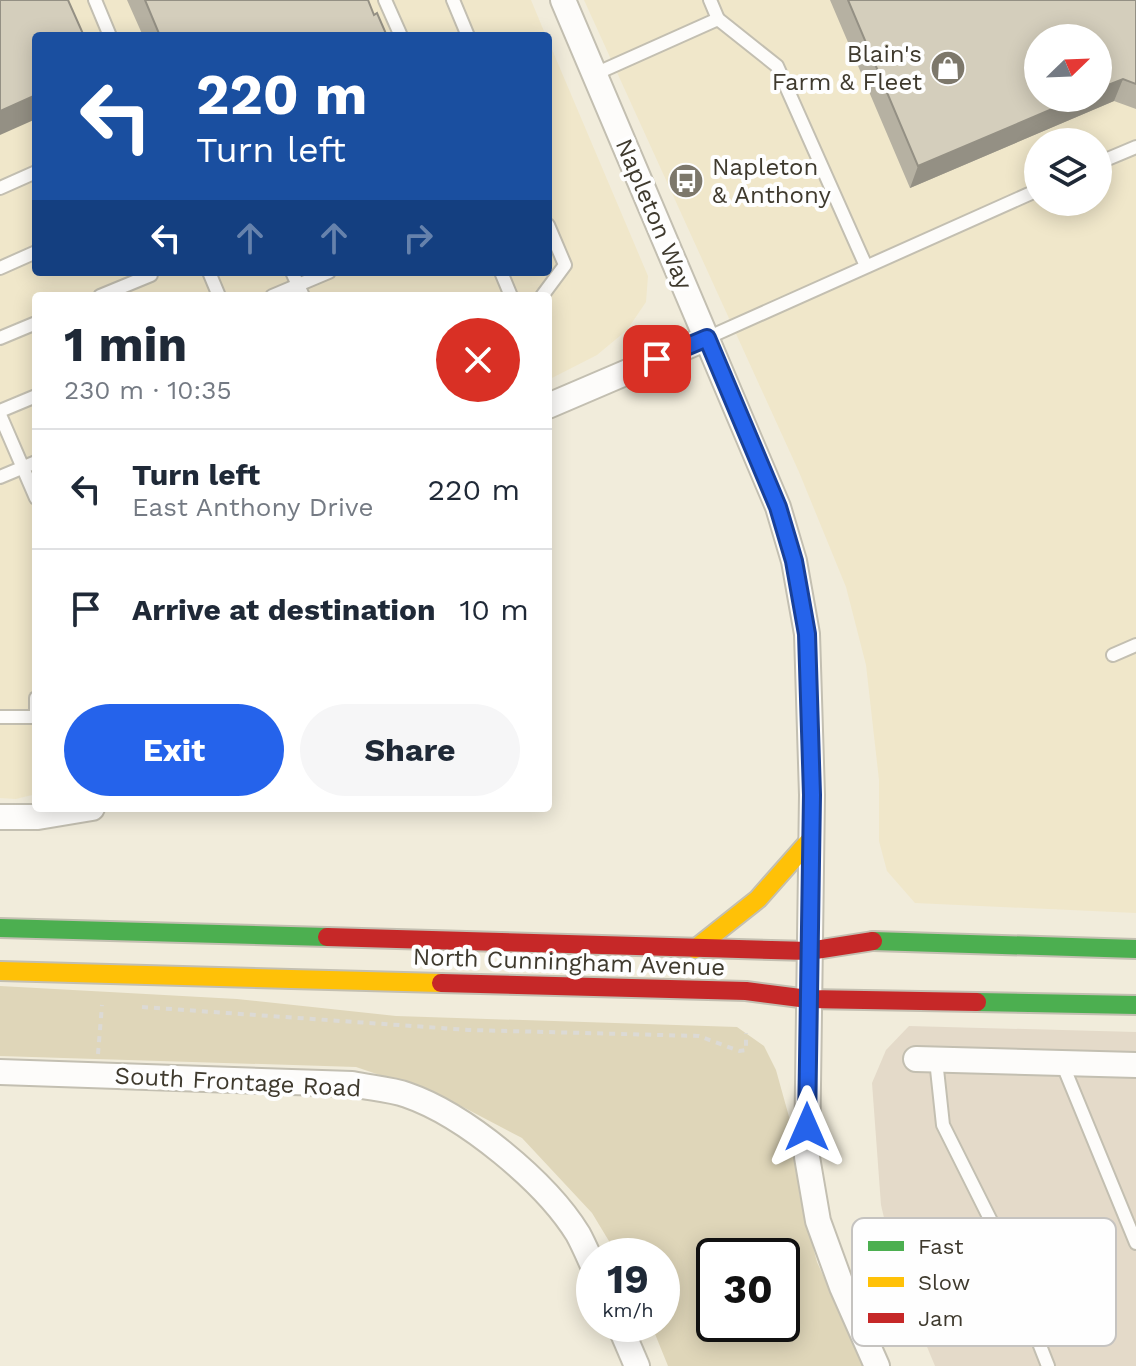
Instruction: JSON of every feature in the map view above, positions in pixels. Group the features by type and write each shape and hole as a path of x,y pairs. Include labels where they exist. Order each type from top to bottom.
{"main road":[{"path":"695,949 770,890 811,839"},
{"path":"0,928 695,949 809,951 877,940 1136,949"},
{"name":"North Cunningham Avenue","path":"0,971 746,991 808,999 1136,1005"}],"street":[{"name":"Napleton Way","path":"563,0 778,507 794,561 807,634 811,839 807,1157 818,1221 852,1310"},
{"path":"552,404 707,338"},
{"path":"0,817 38,817 68,812"},
{"path":"926,1060 1136,1065"},
{"name":"South Frontage Road","path":"0,1072 352,1084 407,1095 453,1118 501,1151 547,1194 580,1238"},
{"path":"627,1342 637,1366"},
{"name":"Napleton Way","path":"868,1346 877,1366"}],"lane":[{"path":"95,0 108,32"},
{"path":"385,0 399,32"},
{"path":"453,0 466,32"},
{"path":"710,0 718,19 777,66 866,266"},
{"path":"595,74 718,19"},
{"path":"1112,157 1136,147"},
{"path":"0,188 32,174"},
{"path":"707,338 1024,196"},
{"path":"545,292 565,265 552,234"},
{"path":"0,268 32,254"},
{"path":"110,292 149,276"},
{"path":"300,290 323,276"},
{"path":"0,338 32,325"},
{"path":"32,398 0,413 32,488"},
{"path":"0,477 32,464"},
{"path":"1113,655 1136,645"},
{"path":"0,717 32,717"},
{"path":"926,1060 943,1125 990,1218"},
{"path":"1062,1063 1136,1243"},
{"path":"1040,1346 1048,1366"}],"path":[{"path":"88,1004 116,1005"},
{"path":"97,1075 102,1005"},
{"path":"129,1006 469,1030 699,1036 739,1051 746,1050 746,1033"}],"shaded area":[{"path":"0,0 531,0 544,32 32,32 32,276 552,276 552,49 648,276 646,302 627,330 597,355 552,378 552,292 32,292 32,795 16,799 0,798"},
{"path":"584,0 1136,0 1136,913 915,903 887,871 879,841 879,780 866,665 846,587 799,472"},
{"path":"0,986 237,999 396,1016 737,1027 764,1046 776,1070 791,1124 800,1197 817,1262 852,1339 852,1346 855,1346 864,1366 668,1366 658,1342 680,1342 680,1238 607,1238 592,1213 522,1138 442,1096 356,1067 0,1056"},
{"path":"909,1026 1136,1032 1136,1366 935,1366 927,1346 1116,1346 1116,1218 884,1218 872,1083 886,1050"}],"building":[{"path":"0,0 68,0 82,32 32,32 32,97 0,111"},
{"path":"145,0 368,0 385,32 158,32"},
{"name":"Blain's Farm & Fleet","path":"848,0 1136,0 1136,84 1123,79 1112,83 1112,24 1024,24 1024,112 1045,112 918,166"}],"traffic: fast":[{"path":"0,928 327,937"},
{"path":"873,941 1136,949"},
{"path":"977,1002 1136,1005"}],"traffic: slow":[{"path":"695,949 758,899 811,839"},
{"path":"0,971 441,983"}],"traffic: jam":[{"path":"327,937 809,951 873,941"},
{"path":"441,983 746,991 808,999 977,1002"}],"place":[{"name":"Blain's Farm & Fleet","path":"948,68"},
{"name":"Napleton & Anthony","path":"686,181"}],"route":[{"path":"657,359 707,338 778,507 794,561 807,634 812,795 807,1127"}]}
